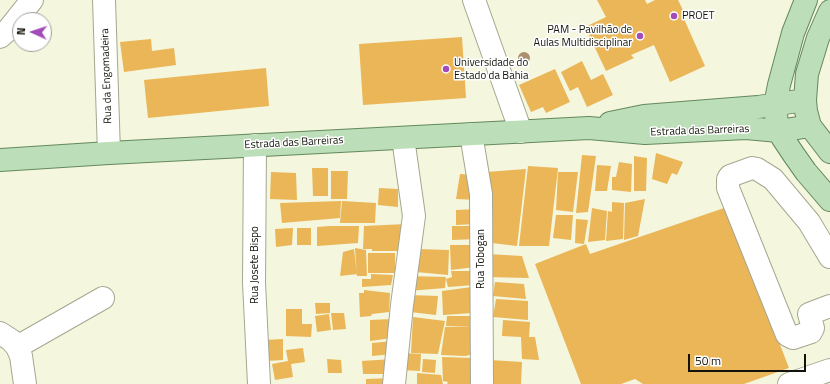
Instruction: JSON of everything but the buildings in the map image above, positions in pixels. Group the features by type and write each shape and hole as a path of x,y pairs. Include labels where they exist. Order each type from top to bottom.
{"main road":[{"path":"806,0 792,32 780,79 775,105 777,124 779,131 806,172 830,200"},
{"path":"829,150 810,126 805,100 807,74 816,45 830,11"},
{"name":"Estrada das Barreiras","path":"589,128 644,116 775,105 805,100"},
{"name":"Estrada das Barreiras","path":"0,160 589,128 645,133 746,128 779,131 810,126"}],"street":[{"path":"0,37 8,30 32,0"},
{"name":"Rua da Engomadeira","path":"104,0 109,153"},
{"path":"474,0 521,132"},
{"name":"Rua Tobogan","path":"471,134 481,194 482,384"},
{"path":"394,384 402,304 414,216 403,138"},
{"name":"Rua Josete Bispo","path":"255,145 254,283 259,384"},
{"path":"830,257 809,222 773,179 757,169 752,168 730,176 728,179 728,188 787,335 793,338 811,332 813,328 809,314 830,306"},
{"path":"17,347 103,298"},
{"path":"0,333 11,340 17,347 21,356 24,384"},
{"path":"789,384 830,370"}],"place":[{"name":"PROET","path":"674,16"},
{"name":"PAM - Pavilhão de Aulas Multidisciplinar","path":"640,36"},
{"name":"Universidade do Estado da Bahia","path":"446,69"}]}
